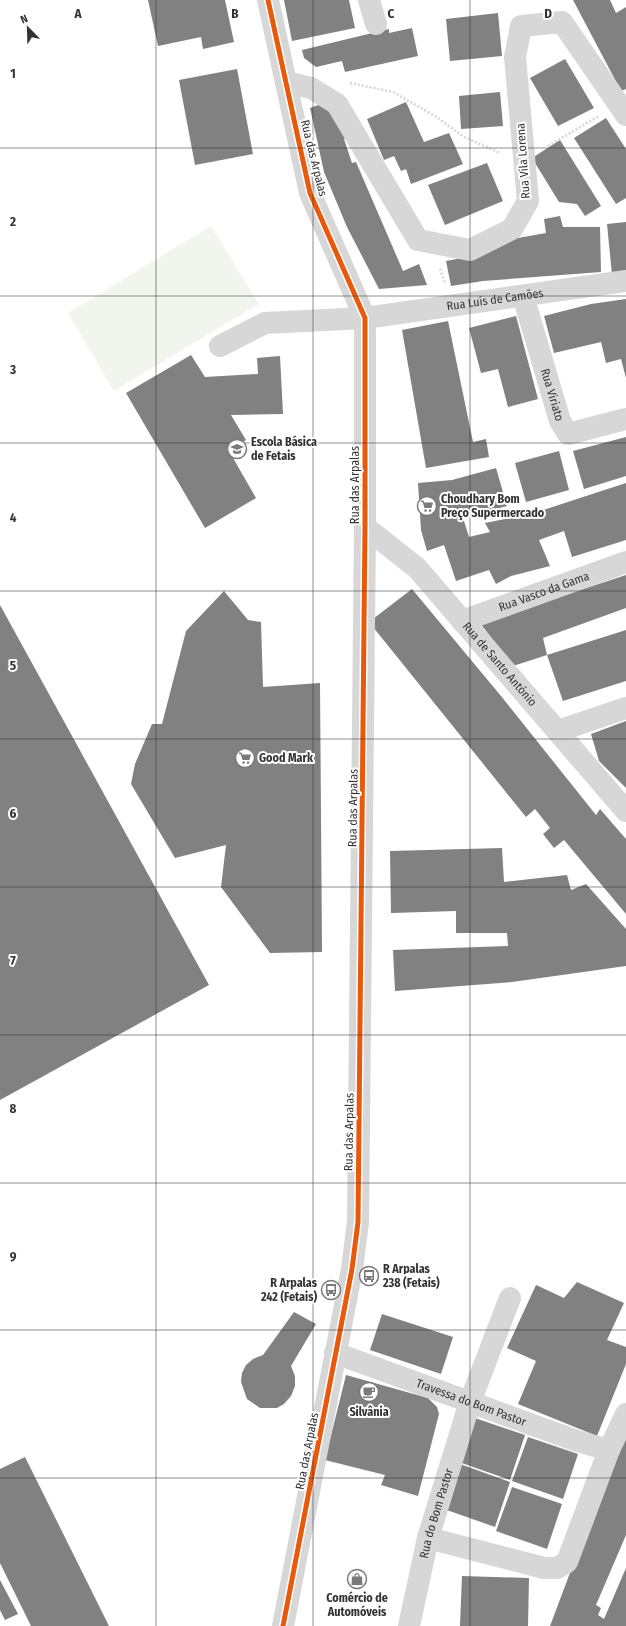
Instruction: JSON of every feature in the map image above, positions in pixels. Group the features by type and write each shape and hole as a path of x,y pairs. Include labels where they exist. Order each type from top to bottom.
{"street":[{"name":"Rua das Arpalas","path":"268,0 310,193 365,318 365,527 358,1222 352,1269 283,1626"},
{"path":"369,0 376,24"},
{"name":"Rua Vila Lorena","path":"286,82 311,88 337,104 418,240 470,250 512,229 528,201 515,57 521,26 562,22 623,110"},
{"name":"Rua Luís de Camões","path":"220,346 265,323 365,318 626,281"},
{"name":"Rua Viriato","path":"524,296 560,421 568,434 626,419"},
{"name":"Rua de Santo António","path":"365,527 417,568 626,811"},
{"name":"Rua Vasco da Gama","path":"462,621 626,562"},
{"path":"558,731 626,708"},
{"name":"Rua do Bom Pastor","path":"409,1626 428,1538 470,1402 510,1298"},
{"name":"Travessa do Bom Pastor","path":"335,1353 577,1441 609,1450"},
{"path":"428,1538 544,1568 557,1568 567,1562 609,1450 626,1414"}],"path":[{"path":"346,82 393,92 435,116 464,137 524,162"},
{"path":"541,149 623,110"},
{"path":"429,242 454,306"}],"shaded area":[{"path":"211,226 259,304 114,391 68,313"}],"building":[{"path":"148,0 225,0 234,42 203,49 201,37 158,46"},
{"path":"284,0 349,0 355,28 292,41"},
{"path":"573,0 610,0 616,13 626,7 626,89 621,91"},
{"path":"498,13 502,56 450,61 446,19"},
{"path":"412,28 418,56 345,72 342,61 316,67 304,58 302,50 389,29 389,33"},
{"path":"565,59 594,108 558,126 530,78"},
{"path":"237,69 253,154 195,165 179,80"},
{"path":"500,92 503,126 461,129 459,96"},
{"path":"406,102 424,142 449,133 463,164 411,184 406,169 401,171 394,156 384,160 367,119"},
{"path":"324,103 349,137 344,139 352,163 356,162 403,271 419,264 427,285 379,289 347,227 324,172 310,108"},
{"path":"606,118 626,149 626,198 616,204 574,138"},
{"path":"560,140 601,206 585,216 577,204 559,202 532,158"},
{"path":"487,163 503,201 445,225 428,185"},
{"path":"560,216 563,227 600,227 601,272 483,281 451,286 446,261 478,255 495,242 546,233 544,219"},
{"path":"626,222 626,273 612,275 607,224"},
{"path":"626,299 626,378 621,359 606,363 601,342 554,353 544,316 591,304"},
{"path":"516,316 538,399 508,407 498,369 481,373 469,328"},
{"path":"448,321 473,442 486,439 489,457 426,468 402,330"},
{"path":"191,355 205,377 258,374 257,358 280,356 283,414 231,415 246,440 229,451 256,498 205,528 126,393"},
{"path":"626,437 626,476 584,489 573,451"},
{"path":"559,451 569,490 526,502 515,463"},
{"path":"496,468 507,506 463,518 469,537 490,532 485,523 531,514 626,483 626,540 572,557 564,531 539,540 550,566 511,576 496,584 489,570 456,581 444,545 427,551 421,530 418,483 452,480"},
{"path":"626,575 626,608 543,638 547,655 513,666 480,623"},
{"path":"412,589 501,696 596,815 600,809 626,839 626,914 564,840 554,848 543,834 550,828 535,809 526,817 369,622"},
{"path":"224,591 248,620 261,622 263,687 320,683 322,952 270,953 221,887 226,845 175,858 131,784 135,764 152,724 162,724 186,631"},
{"path":"0,605 209,985 0,1100"},
{"path":"626,630 626,681 563,701 547,655"},
{"path":"626,721 626,788 599,761 591,734"},
{"path":"502,848 504,882 567,875 571,890 586,884 626,929 626,966 512,982 395,991 393,950 508,946 507,933 456,933 456,911 391,913 390,851"},
{"path":"577,1282 624,1303 607,1340 626,1347 626,1364 597,1436 518,1404 536,1361 507,1348 536,1285 564,1298"},
{"path":"294,1312 316,1324 291,1366 295,1376 295,1386 291,1396 284,1404 277,1408 260,1408 247,1399 241,1382 242,1373 246,1365 253,1359 263,1355"},
{"path":"382,1314 453,1337 441,1374 370,1350"},
{"path":"346,1375 428,1398 437,1407 439,1414 418,1496 381,1485 385,1475 325,1460"},
{"path":"475,1418 525,1435 510,1480 459,1462"},
{"path":"528,1437 578,1454 563,1499 512,1481"},
{"path":"626,1437 626,1535 596,1605 601,1608 598,1615 604,1619 626,1568 626,1626 550,1626 585,1533"},
{"path":"25,1457 109,1626 31,1626 0,1563 0,1469"},
{"path":"460,1464 510,1482 495,1527 444,1509"},
{"path":"512,1487 562,1504 547,1549 496,1531"},
{"path":"462,1576 529,1578 528,1626 460,1626"},
{"path":"0,1580 18,1614 5,1620 0,1610"}],"cycle path":[{"path":"268,0 310,193 365,318 365,527 358,1222 352,1269 283,1626"}],"place":[{"name":"Escola Básica de Fetais","path":"237,449"},
{"name":"Choudhary Bom Preço Supermercado","path":"427,506"},
{"name":"Good Mark","path":"245,758"},
{"name":"R Arpalas 238 (Fetais)","path":"369,1276"},
{"name":"R Arpalas 242 (Fetais)","path":"331,1290"},
{"name":"Silvânia","path":"369,1392"},
{"name":"Comércio de Automóveis","path":"357,1579"}]}
